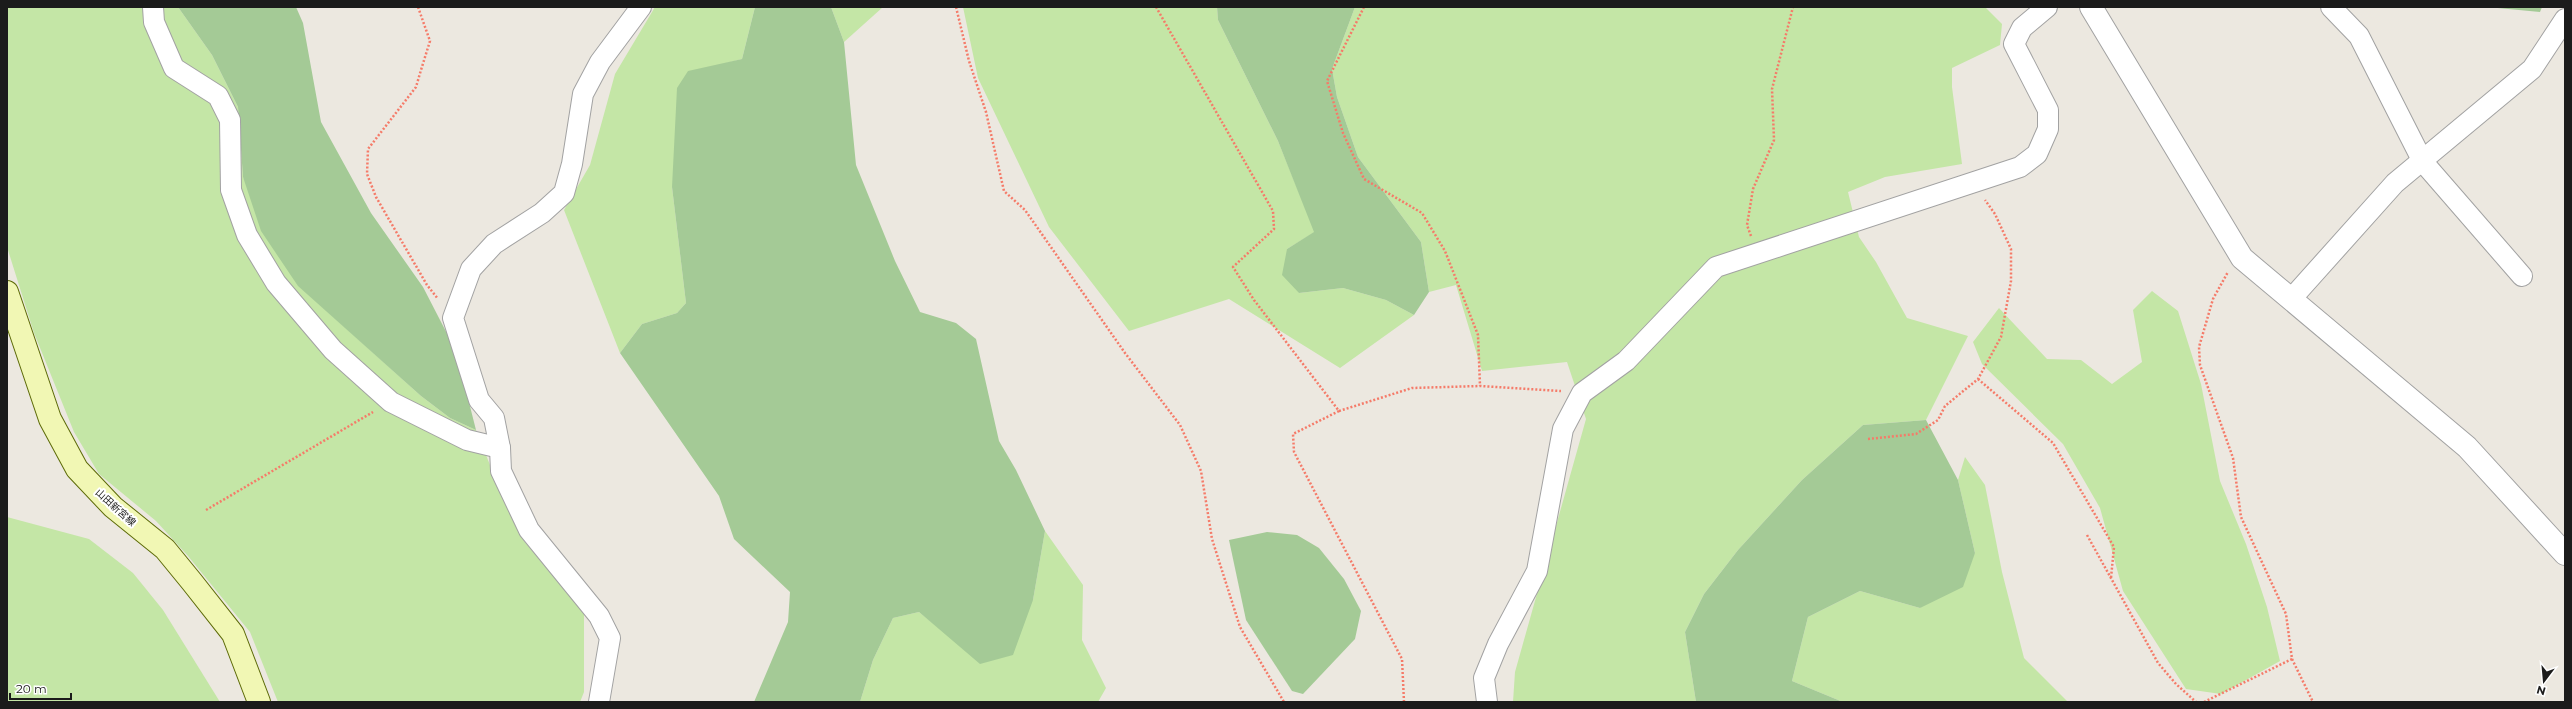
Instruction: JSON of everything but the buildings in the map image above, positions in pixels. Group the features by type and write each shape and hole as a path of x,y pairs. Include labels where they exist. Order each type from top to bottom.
{"main road":[{"name":"山田新宮線","path":"7,292 50,419 77,469 113,507 165,549 233,634 259,702"}],"street":[{"path":"153,7 154,22 174,68 218,96 230,120 231,190 247,235 276,283 333,350 390,402 467,440 500,448"},
{"path":"599,702 610,638 599,616 529,530 501,470 500,448 494,418 479,400 453,318 471,269 494,244 542,213 564,193 572,164 583,94 600,62 641,7"},
{"path":"1486,702 1484,678 1498,644 1538,571 1564,429 1582,393 1626,361 1716,267 2020,167 2037,154 2048,130 2048,110 2014,44 2022,28 2047,7"},
{"path":"2091,7 2242,258 2292,298 2467,447 2565,554"},
{"path":"2331,7 2359,36 2423,162 2522,276"},
{"path":"2292,298 2395,183 2423,162 2532,69 2565,19"}],"path":[{"path":"418,7 430,41 422,70 416,87 368,149 367,174 376,197 427,285 453,318"},
{"path":"956,7 969,61 986,112 1004,191 1025,210 1126,353 1180,425 1201,471 1212,539 1240,627 1284,702"},
{"path":"1156,7 1273,211 1274,229 1233,266 1254,300 1339,411"},
{"path":"1364,7 1327,81 1343,133 1364,179 1422,213 1445,251 1478,335 1480,386"},
{"path":"1757,253 1747,225 1753,189 1774,140 1772,89 1793,7"},
{"path":"1868,439 1916,434 1938,420 1945,406 1978,379 2001,337 2011,281 2011,249 1995,214 1971,182"},
{"path":"2242,258 2232,265 2213,299 2199,347 2200,365 2233,458 2241,517 2286,614 2292,659 2313,702"},
{"path":"1978,379 2053,443 2114,547 2111,578"},
{"path":"1404,702 1402,659 1294,452 1293,434 1339,411 1412,388 1480,386 1582,393"},
{"path":"206,510 390,402"},
{"path":"2087,535 2158,663 2176,684 2196,702"},
{"path":"2204,702 2292,659"}],"green space":[{"path":"7,7 178,7 212,55 238,107 243,177 298,285 421,396 450,418 476,430 504,500 524,541 584,613 584,692 580,702 278,702 250,632 188,556 156,521 99,474 74,432 34,333 7,247"},
{"path":"178,7 296,7 303,23 321,122 371,213 423,287 456,351 476,430 450,418 421,396 298,286 261,231 243,177 238,107 212,55"},
{"path":"655,7 755,7 742,59 719,65 672,187 686,303 677,313 642,324 620,353 564,210 590,165 615,74"},
{"path":"755,7 831,7 844,42 856,165 895,261 920,312 956,323 976,339 999,441 1016,470 1045,531 1033,600 1013,655 980,664 919,612 893,618 873,660 860,702 754,702 788,622 790,592 734,539 719,496 620,353 642,324 677,313 686,303 672,187 677,88 688,71 742,59"},
{"path":"831,7 883,7 844,42"},
{"path":"963,7 1217,7 1218,20 1278,141 1315,232 1287,249 1299,293 1343,288 1386,300 1414,315 1340,368 1229,299 1129,331 1049,227 978,78"},
{"path":"1217,7 1355,7 1332,69 1337,97 1358,157 1421,242 1429,292 1414,315 1386,300 1343,288 1299,293 1282,275 1287,249 1314,232 1278,141 1218,20"},
{"path":"1355,7 1985,7 2002,24 2000,45 1952,68 1952,87 1962,164 1885,177 1848,192 1859,237 1876,262 1907,318 1968,336 1926,420 1863,425 1802,480 1738,550 1704,594 1685,632 1696,702 1513,702 1515,672 1586,419 1567,362 1482,371 1456,285 1429,292 1421,242 1358,157 1337,97 1332,69"},
{"path":"2487,7 2542,7 2540,12"},
{"path":"2152,291 2178,311 2201,384 2220,481 2246,544 2267,607 2280,661 2221,694 2186,689 2123,591 2100,508 2063,444 1982,364 1973,342 1999,308 2047,359 2081,360 2112,384 2142,362 2133,310"},
{"path":"1926,420 1958,480 1975,553 1963,587 1920,608 1860,591 1808,617 1792,681 1843,702 1696,702 1685,632 1704,594 1738,550 1802,480 1863,425"},
{"path":"1965,457 1985,485 2002,572 2024,658 2068,702 1843,702 1792,681 1808,617 1860,591 1920,608 1975,553 1958,480"},
{"path":"7,517 89,539 133,573 163,610 220,702 7,702"},
{"path":"1045,531 1083,585 1082,640 1106,688 1098,702 860,702 873,660 893,618 919,612 945,633 1033,600"},
{"path":"1267,532 1297,535 1319,548 1344,579 1361,611 1355,639 1303,694 1292,691 1246,620 1229,540"}]}
